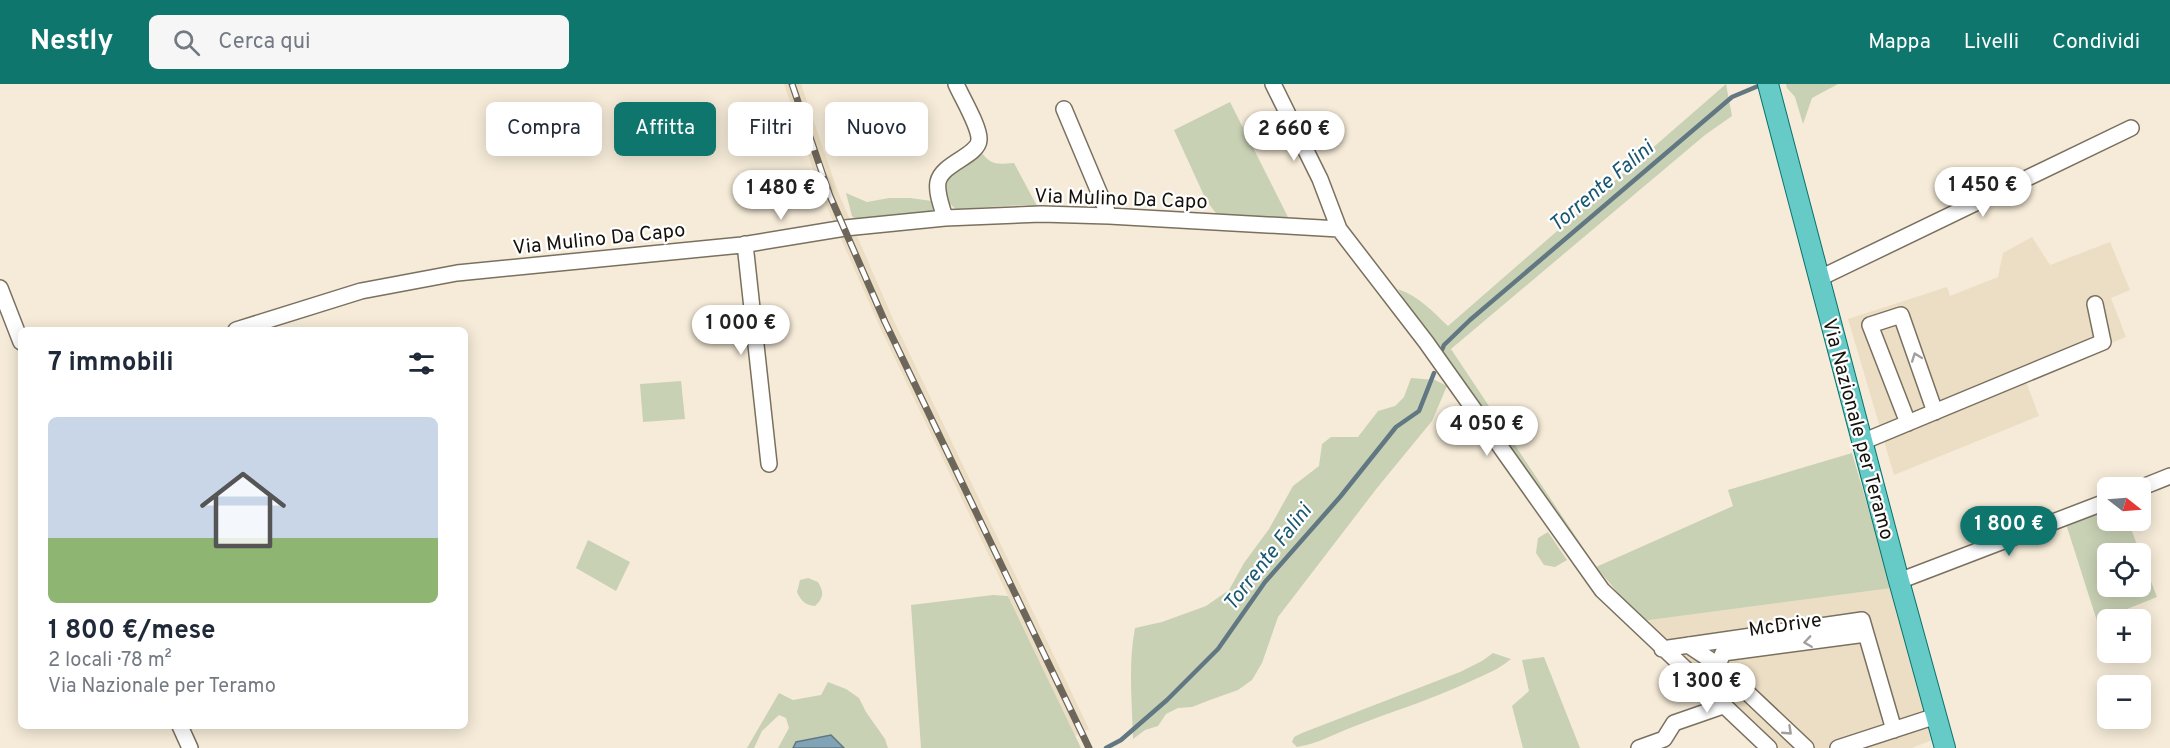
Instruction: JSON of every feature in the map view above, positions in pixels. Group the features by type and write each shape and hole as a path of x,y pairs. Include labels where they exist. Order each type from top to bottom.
{"main road":[{"name":"Via Nazionale per Teramo","path":"1768,84 1945,748"}],"street":[{"path":"945,218 938,192 938,182 942,172 976,147 979,140 975,124 956,84"},
{"path":"1273,84 1320,179 1339,230 1426,342 1602,590 1769,748"},
{"path":"1064,109 1109,216"},
{"path":"1820,278 2131,128"},
{"name":"Via Mulino Da Capo","path":"246,327 361,291 446,275 745,244 845,228 945,218 1041,214 1109,216 1339,230"},
{"path":"745,244 769,464"},
{"path":"0,288 18,334"},
{"path":"1862,442 2103,342 2095,304"},
{"path":"1908,423 1870,325 1901,315 1935,412"},
{"path":"2151,484 2170,476"},
{"path":"1899,581 2097,505"},
{"path":"1662,648 1862,620 1894,730"},
{"name":"McDrive","path":"1718,665 1722,653 1866,634"},
{"path":"1688,645 1718,665 1806,748"},
{"path":"1639,748 1664,739 1674,723 1723,706"},
{"path":"1838,748 1936,716"},
{"path":"181,729 190,748"}],"shaded area":[{"path":"784,84 801,84 807,102 790,102"},
{"path":"813,119 838,192 893,319 1089,729 1075,736 879,325 823,198 809,156 813,156"},
{"path":"2032,237 2050,265 2110,242 2130,290 2111,298 2126,337 2025,379 2039,416 1894,475 1848,319 1947,287 1950,296 1998,277 2003,253"},
{"path":"1892,588 1932,740 1912,748 1779,748 1642,621"}],"green space":[{"path":"1726,84 1732,116 1705,135 1451,349 1596,567 1409,309 1398,289 1419,300 1448,326"},
{"path":"1786,84 1838,84 1812,98 1803,124 1795,97"},
{"path":"1230,102 1291,223 1218,216 1206,200 1174,130"},
{"path":"981,152 988,160 995,163 1014,163 1037,206 956,209 947,201 944,192 949,177"},
{"path":"846,193 867,202 889,198 910,198 939,202 941,211 857,221 852,216"},
{"path":"1411,378 1435,380 1447,386 1432,421 1377,488 1278,617 1262,663 1252,680 1238,690 1192,707 1178,708 1166,714 1158,726 1145,730 1133,739 1131,669 1135,628 1162,622 1206,606 1229,590 1244,563 1269,529 1293,486 1319,466 1322,444 1331,437 1358,437 1378,411 1395,406 1404,397"},
{"path":"681,381 685,419 643,422 640,384"},
{"path":"1852,453 1892,588 1642,621 1596,567 1733,506 1728,490"},
{"path":"2097,512 2097,531 2132,531 2136,543 2097,543 2097,597 2151,597 2151,581 2157,597 2127,609 2097,609 2097,621 2066,524"},
{"path":"1548,532 1567,560 1555,567 1544,565 1536,553 1538,538"},
{"path":"588,540 630,562 616,591 576,568"},
{"path":"808,578 818,582 821,589 821,598 815,606 804,602 797,592 800,580"},
{"path":"993,595 1008,596 1081,748 921,748 911,605"},
{"path":"1493,653 1511,659 1492,672 1456,688 1318,742 1297,747 1292,742 1294,737 1302,733 1460,672"},
{"path":"1544,657 1580,748 1523,748 1512,706 1529,691 1522,660"},
{"path":"828,682 846,689 859,698 885,739 888,748 844,748 831,735 796,742 793,748 778,748 789,728 786,718 779,715 762,731 754,748 747,748 779,693 793,700 821,695"}],"water":[{"path":"831,735 844,748 793,748 796,742"}],"waterway":[{"name":"Torrente Falini","path":"1442,350 1444,345 1470,320 1732,97 1763,84"},
{"name":"Torrente Falini","path":"1106,748 1121,740 1167,700 1218,649 1265,582 1340,497 1396,427 1419,411 1434,373"}],"railway":[{"path":"792,84 830,196 885,322 1089,748"}]}
